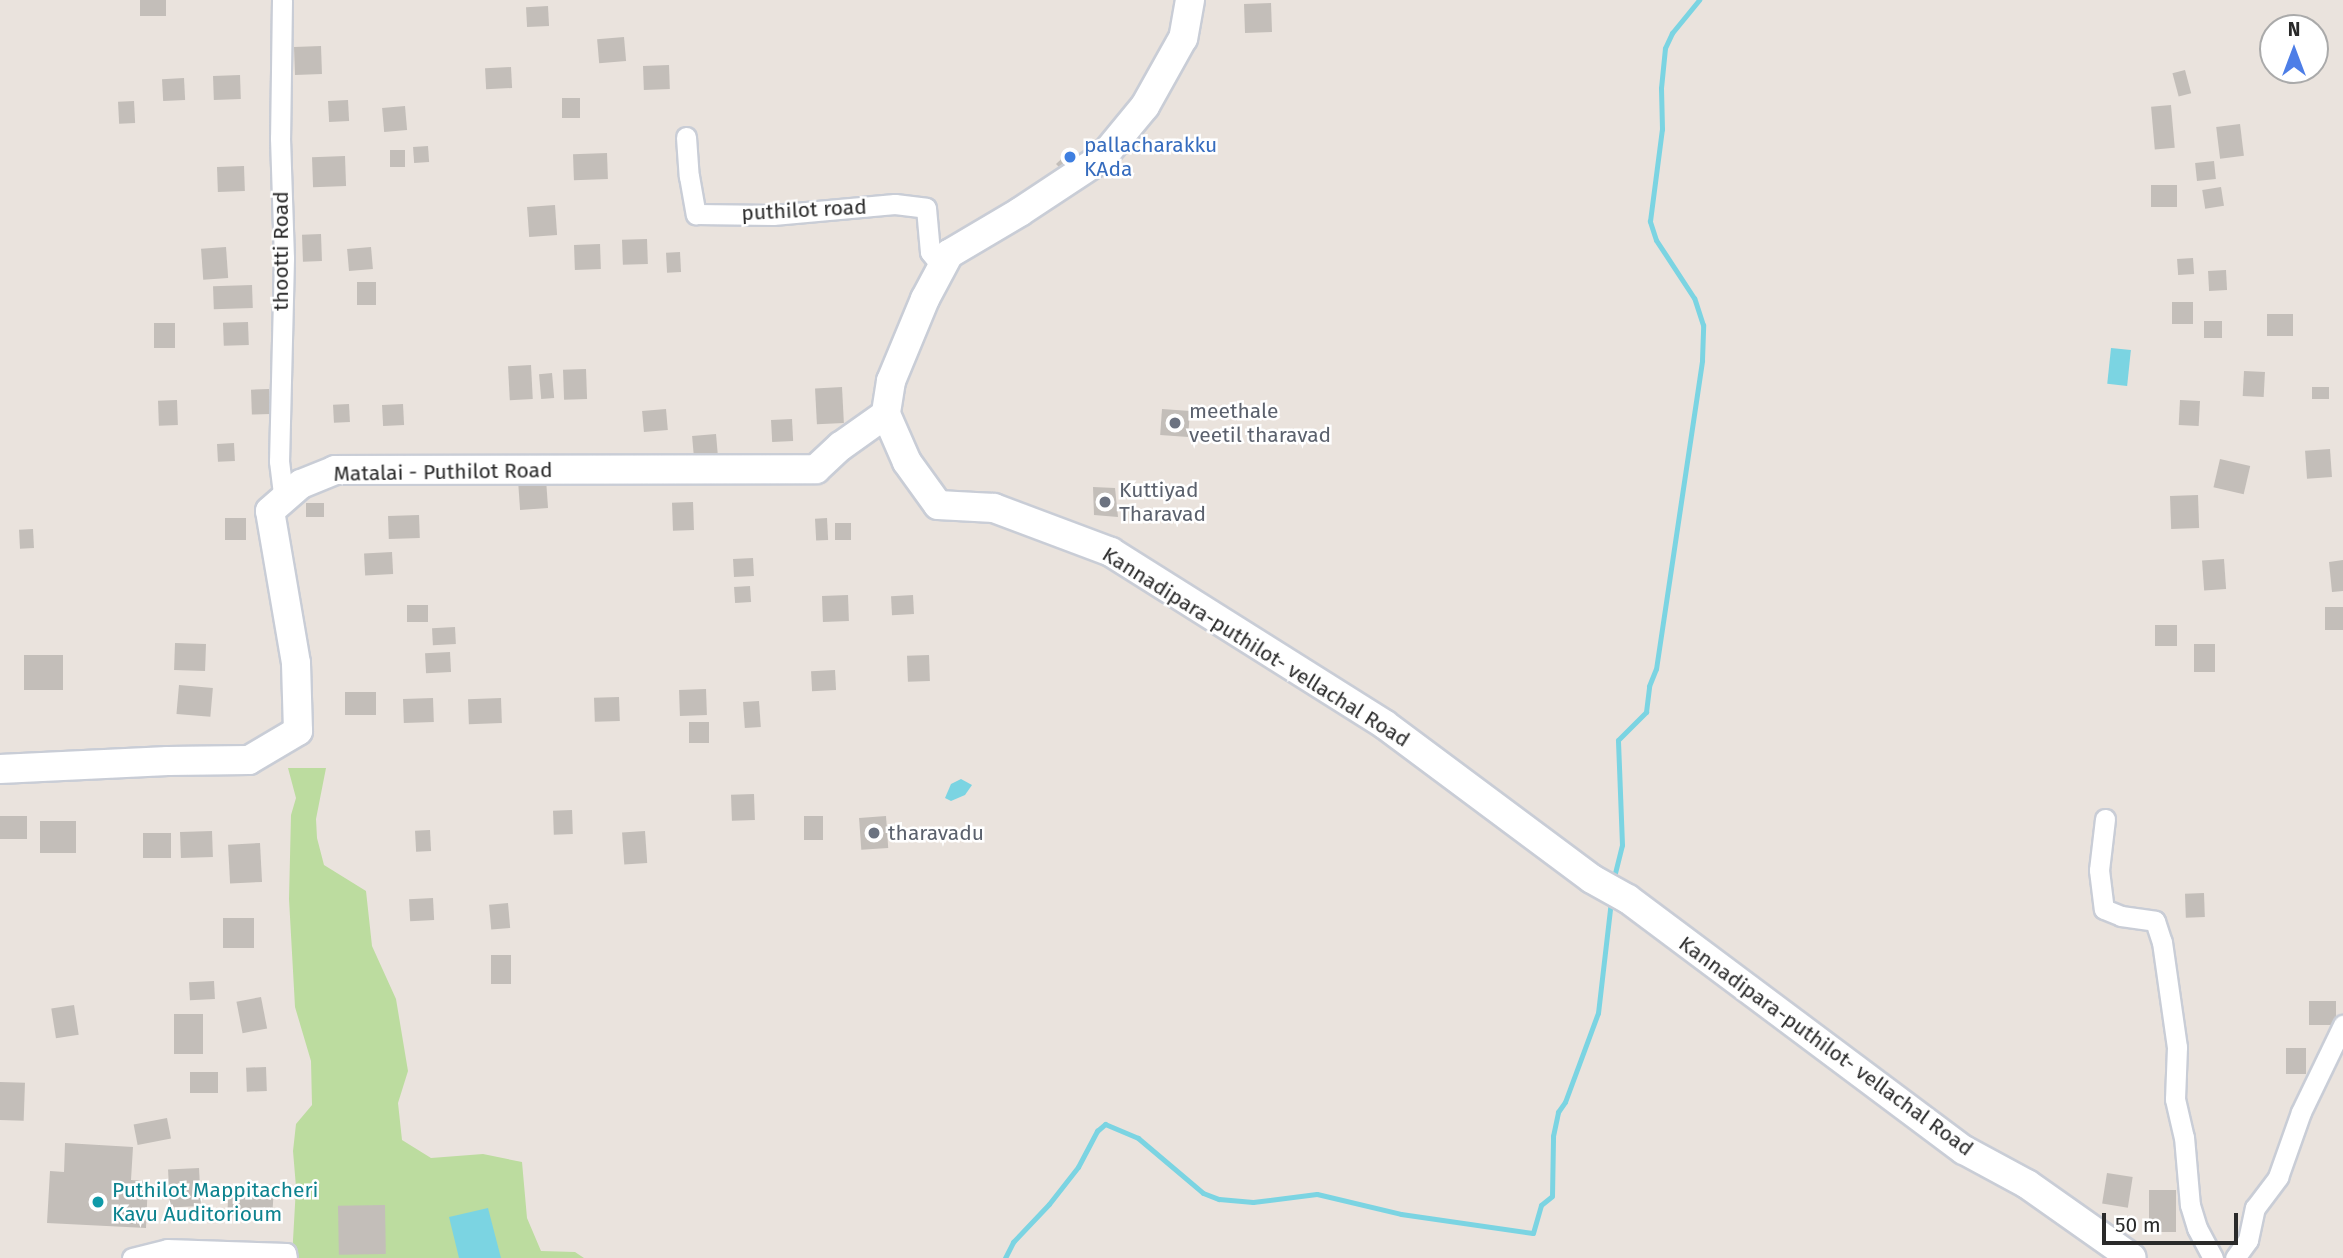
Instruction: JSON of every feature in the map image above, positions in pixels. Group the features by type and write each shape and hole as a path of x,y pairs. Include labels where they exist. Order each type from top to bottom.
{"street":[{"name":"thootti Road","path":"282,0 280,138 284,258 279,461 284,502"},
{"path":"886,414 891,382 925,299 949,254 1020,212 1103,157 1144,106 1183,38 1190,0"},
{"name":"puthilot road","path":"686,137 696,214 773,215 895,204 926,208 930,252 942,267"},
{"name":"Matalai - Puthilot Road","path":"0,769 249,760 298,731 296,663 270,511 284,502 301,484 335,470 816,469 841,446 886,414"},
{"name":"Kannadipara-puthilot- vellachal Road","path":"886,414 907,462 938,505 994,508 1111,552 1384,724 1592,879 1629,899 1964,1150 2027,1184 2132,1258"},
{"path":"2105,819 2099,870 2104,909 2121,916 2155,921 2162,942 2177,1047 2175,1100 2184,1137 2190,1205 2197,1228 2213,1258"},
{"path":"2235,1258 2248,1240 2255,1208 2278,1177 2301,1111 2343,1025"},
{"path":"132,1258 167,1249 286,1254 287,1258"}],"green space":[{"path":"288,768 326,768 316,819 317,838 324,865 366,891 372,946 396,999 408,1071 398,1103 402,1140 431,1158 483,1154 522,1162 527,1218 541,1251 575,1252 584,1258 292,1258 296,1187 293,1151 296,1124 312,1105 311,1061 295,1007 289,899 291,815 296,798"}],"water":[{"path":"2111,348 2131,350 2127,386 2107,384"},
{"path":"961,779 972,785 965,795 951,801 945,798 951,784"},
{"path":"488,1208 501,1258 459,1258 449,1217"}],"building":[{"path":"140,0 166,0 166,16 140,16"},
{"path":"1271,3 1272,32 1245,33 1244,4"},
{"path":"548,6 549,26 527,27 526,7"},
{"path":"624,37 626,61 599,63 597,39"},
{"path":"321,46 322,74 295,75 294,47"},
{"path":"669,65 670,89 644,90 643,66"},
{"path":"511,67 512,88 486,89 485,68"},
{"path":"2185,70 2191,93 2179,97 2172,73"},
{"path":"240,75 241,99 214,100 213,76"},
{"path":"184,78 185,100 163,101 162,79"},
{"path":"562,98 580,98 580,118 562,118"},
{"path":"348,100 349,121 329,122 328,101"},
{"path":"134,101 135,123 119,124 118,102"},
{"path":"2171,105 2175,148 2155,150 2151,107"},
{"path":"405,106 407,130 384,132 382,108"},
{"path":"2240,124 2244,156 2220,159 2216,127"},
{"path":"428,146 429,162 414,163 413,147"},
{"path":"390,150 405,150 405,167 390,167"},
{"name":"pallacharakku KAda","path":"1070,151 1082,164 1067,175 1056,164"},
{"path":"607,153 608,179 574,180 573,154"},
{"path":"345,156 346,186 313,187 312,157"},
{"path":"2214,161 2216,179 2197,181 2195,163"},
{"path":"244,166 245,191 218,192 217,167"},
{"path":"2151,185 2177,185 2177,207 2151,207"},
{"path":"2221,187 2224,206 2205,209 2202,190"},
{"path":"555,205 557,235 529,237 527,207"},
{"path":"321,234 322,261 303,262 302,235"},
{"path":"647,239 648,264 623,265 622,240"},
{"path":"600,244 601,269 575,270 574,245"},
{"path":"226,247 228,278 203,280 201,249"},
{"path":"371,247 373,269 349,271 347,249"},
{"path":"680,252 681,272 667,273 666,253"},
{"path":"2193,258 2194,274 2178,275 2177,259"},
{"path":"2226,270 2227,290 2209,291 2208,271"},
{"path":"357,282 376,282 376,305 357,305"},
{"path":"252,285 253,308 214,309 213,286"},
{"path":"2172,302 2193,302 2193,324 2172,324"},
{"path":"2267,314 2293,314 2293,336 2267,336"},
{"path":"2204,321 2222,321 2222,338 2204,338"},
{"path":"248,322 249,345 224,346 223,323"},
{"path":"154,323 175,323 175,348 154,348"},
{"path":"531,365 533,399 510,400 508,366"},
{"path":"586,369 587,399 564,400 563,370"},
{"path":"2244,371 2265,372 2264,397 2243,396"},
{"path":"552,373 554,398 541,399 539,374"},
{"path":"842,387 844,423 817,424 815,388"},
{"path":"2312,387 2329,387 2329,399 2312,399"},
{"path":"269,389 270,414 252,415 251,390"},
{"path":"177,400 178,425 159,426 158,401"},
{"path":"2180,400 2200,401 2199,426 2179,425"},
{"path":"349,404 350,422 334,423 333,405"},
{"path":"403,404 404,425 383,426 382,405"},
{"path":"666,409 668,430 644,432 642,411"},
{"name":"meethale veetil tharavad","path":"1162,409 1190,411 1188,437 1160,435"},
{"path":"792,419 793,441 772,442 771,420"},
{"path":"716,434 718,457 694,459 692,436"},
{"path":"234,443 235,461 218,462 217,444"},
{"path":"2330,449 2332,477 2307,479 2305,451"},
{"path":"2220,459 2250,466 2244,494 2213,487"},
{"path":"546,479 548,508 520,510 518,481"},
{"name":"Kuttiyad Tharavad","path":"1093,487 1115,488 1118,517 1094,515"},
{"path":"2198,495 2199,528 2171,529 2170,496"},
{"path":"693,502 694,530 673,531 672,503"},
{"path":"306,503 324,503 324,517 306,517"},
{"path":"419,515 420,538 389,539 388,516"},
{"path":"225,518 246,518 246,540 225,540"},
{"path":"827,518 828,540 816,541 815,519"},
{"path":"835,523 851,523 851,540 835,540"},
{"path":"33,529 34,548 20,549 19,530"},
{"path":"392,552 393,574 365,575 364,553"},
{"path":"753,558 754,576 734,577 733,559"},
{"path":"2224,559 2226,589 2204,590 2202,561"},
{"path":"2343,560 2343,591 2332,592 2329,562"},
{"path":"750,586 751,602 735,603 734,587"},
{"path":"848,595 849,621 823,622 822,596"},
{"path":"913,595 914,614 892,615 891,596"},
{"path":"407,605 428,605 428,622 407,622"},
{"path":"2325,607 2343,607 2343,630 2325,630"},
{"path":"2155,625 2177,625 2177,646 2155,646"},
{"path":"455,627 456,644 433,645 432,628"},
{"path":"175,643 206,644 205,671 174,670"},
{"path":"2194,644 2215,644 2215,672 2194,672"},
{"path":"450,652 451,672 426,673 425,653"},
{"path":"24,655 63,655 63,690 24,690"},
{"path":"929,655 930,681 908,682 907,656"},
{"path":"835,670 836,690 812,691 811,671"},
{"path":"179,685 213,688 210,717 176,714"},
{"path":"706,689 707,715 680,716 679,690"},
{"path":"345,692 376,692 376,715 345,715"},
{"path":"619,697 620,721 595,722 594,698"},
{"path":"433,698 434,722 404,723 403,699"},
{"path":"501,698 502,723 469,724 468,699"},
{"path":"759,701 761,727 745,728 743,702"},
{"path":"689,722 709,722 709,743 689,743"},
{"path":"754,794 755,820 732,821 731,795"},
{"path":"572,810 573,834 554,835 553,811"},
{"path":"0,816 27,816 27,839 0,839"},
{"path":"804,816 823,816 823,840 804,840"},
{"name":"tharavadu","path":"886,816 888,848 861,850 859,818"},
{"path":"40,821 76,821 76,853 40,853"},
{"path":"430,830 431,851 416,852 415,831"},
{"path":"212,831 213,857 181,858 180,832"},
{"path":"645,831 647,863 624,865 622,833"},
{"path":"143,833 171,833 171,858 143,858"},
{"path":"260,843 262,882 230,884 228,845"},
{"path":"2204,893 2205,917 2186,918 2185,894"},
{"path":"433,898 434,920 410,921 409,899"},
{"path":"508,903 510,928 491,930 489,905"},
{"path":"223,918 254,918 254,948 223,948"},
{"path":"491,955 511,955 511,984 491,984"},
{"path":"214,981 215,999 190,1000 189,982"},
{"path":"261,997 267,1028 243,1033 236,1002"},
{"path":"2309,1001 2336,1001 2336,1025 2309,1025"},
{"path":"74,1005 79,1035 56,1038 51,1009"},
{"path":"174,1014 203,1014 203,1054 174,1054"},
{"path":"2286,1048 2306,1048 2306,1074 2286,1074"},
{"path":"266,1067 267,1091 247,1092 246,1068"},
{"path":"190,1072 218,1072 218,1093 190,1093"},
{"path":"0,1082 25,1083 24,1121 0,1120"},
{"path":"167,1118 171,1139 138,1145 134,1124"},
{"name":"Puthilot Mappitacheri Kavu Auditorioum","path":"65,1143 133,1147 131,1180 148,1181 146,1228 47,1223 50,1171 64,1172"},
{"path":"199,1168 201,1206 170,1208 168,1170"},
{"path":"2107,1173 2133,1177 2128,1208 2102,1204"},
{"path":"229,1187 274,1190 272,1218 227,1215"},
{"path":"2149,1190 2176,1190 2176,1232 2149,1232"},
{"path":"385,1205 386,1254 339,1255 338,1206"}],"waterway":[{"path":"1613,881 1622,845 1618,740 1646,712 1649,686 1656,669 1702,360 1703,325 1694,298 1656,240 1650,221 1662,129 1661,88 1665,48 1672,33 1699,0"},
{"path":"1005,1258 1013,1242 1049,1204 1078,1167 1097,1131 1105,1124 1138,1138 1203,1193 1219,1199 1253,1202 1317,1194 1401,1214 1533,1233 1541,1205 1552,1196 1553,1136 1558,1112 1565,1102 1598,1013 1611,901"}],"place":[{"name":"pallacharakku KAda","path":"1070,157"},
{"name":"meethale veetil tharavad","path":"1175,423"},
{"name":"Kuttiyad Tharavad","path":"1105,502"},
{"name":"tharavadu","path":"874,833"},
{"name":"Puthilot Mappitacheri Kavu Auditorioum","path":"98,1202"}]}
